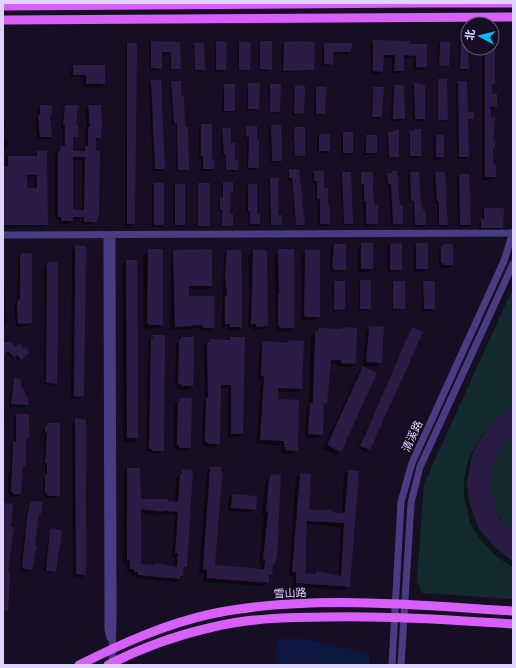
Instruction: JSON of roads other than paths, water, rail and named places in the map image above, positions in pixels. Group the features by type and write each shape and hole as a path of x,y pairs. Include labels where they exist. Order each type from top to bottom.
{"main road":[{"path":"3,6 513,3"},
{"path":"3,20 513,17"},
{"name":"雪山路","path":"79,665 112,648 179,623 228,611 291,604 401,604 513,611"},
{"path":"110,664 167,640 230,624 297,617 400,618 513,624"}],"street":[{"path":"3,235 513,232"},
{"name":"清溪路","path":"401,604 401,502 408,472 504,261 513,232"},
{"path":"109,235 113,630 110,664"},
{"name":"清溪路","path":"401,665 401,604 410,503 417,475 513,264"},
{"name":"清溪路","path":"392,665 400,618"}],"water":[{"path":"277,639 306,639 370,654 369,665 276,665"}]}
